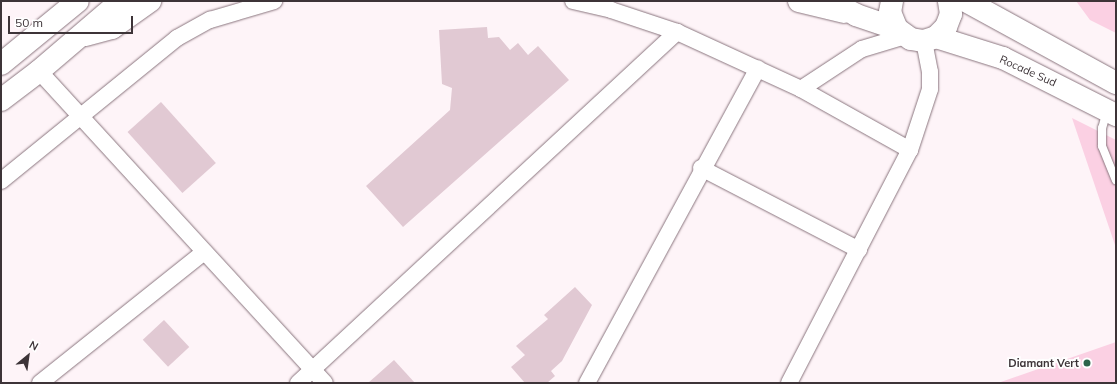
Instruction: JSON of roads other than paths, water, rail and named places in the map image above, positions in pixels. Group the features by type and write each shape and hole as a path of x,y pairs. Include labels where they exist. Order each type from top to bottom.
{"highway":[{"path":"1,64 78,1"},
{"path":"1,100 39,71 120,1"},
{"path":"80,36 112,28 150,1"},
{"path":"799,1 856,15"},
{"name":"Rocade Sud","path":"830,1 856,15 915,36 1003,58 1112,112"},
{"path":"892,1 890,12 915,36 949,21 949,1"},
{"path":"966,1 1116,83"}],"street":[{"path":"1,181 177,38 210,20 274,1"},
{"path":"572,1 611,10 677,32 758,68 910,150"},
{"path":"298,383 677,32"},
{"path":"789,383 910,150 930,89 930,72 915,36 862,49 801,90"},
{"path":"587,383 701,168 758,68"},
{"path":"39,71 79,117 326,383"},
{"path":"701,168 859,250"},
{"path":"40,383 204,252"}],"lane":[{"path":"1112,112 1102,128 1102,146 1116,180"}],"place":[{"name":"Diamant Vert","path":"1087,363"}]}
